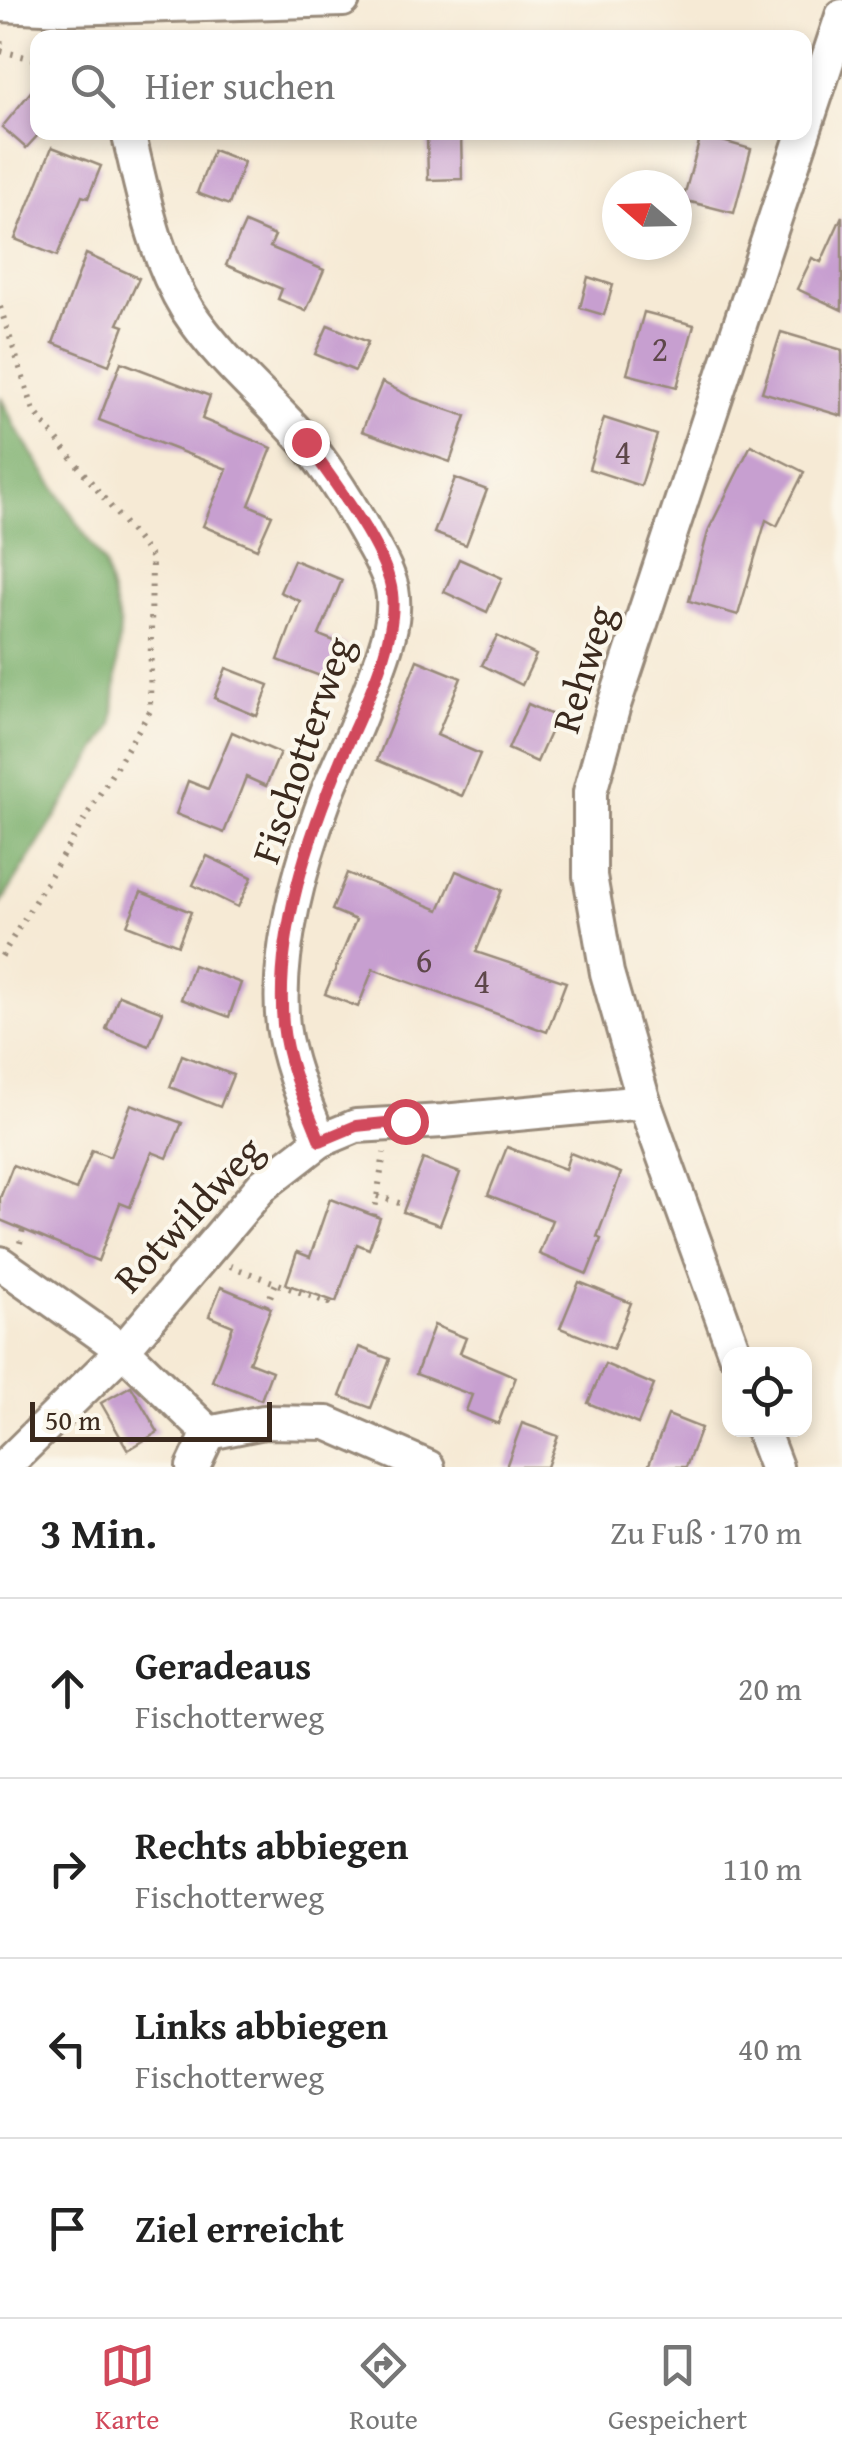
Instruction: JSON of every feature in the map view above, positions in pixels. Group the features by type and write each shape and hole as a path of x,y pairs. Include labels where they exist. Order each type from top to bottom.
{"street":[{"path":"0,5 65,8 136,2 343,0"},
{"name":"Rehweg","path":"812,107 842,16"},
{"name":"Fischotterweg","path":"130,140 149,222 182,300 212,344 306,442 353,510 392,589 393,617 358,722 318,818 296,894 288,940 284,1028 302,1097 320,1141"},
{"name":"Rehweg","path":"732,1347 644,1102 603,954 590,876 590,792 620,687 801,140"},
{"path":"320,1141 356,1126 644,1102"},
{"name":"Rotwildweg","path":"4,1467 123,1350 263,1185 320,1141"},
{"name":"Rotwildweg","path":"0,1263 123,1350"},
{"path":"123,1350 209,1433"},
{"path":"209,1433 264,1422 327,1423 428,1467"},
{"path":"192,1467 209,1433"},
{"path":"765,1437 776,1467"}],"path":[{"path":"1,51 30,58"},
{"path":"0,307 34,411 152,558 150,711 0,959"},
{"path":"374,1216 390,1122"},
{"path":"377,1196 406,1205"},
{"path":"201,1256 329,1303 330,1300"},
{"path":"266,1306 276,1284"}],"green space":[{"path":"0,396 16,428 104,564 120,626 113,725 0,905"}],"building":[{"path":"30,93 30,140 33,140 26,148 2,127"},
{"path":"427,140 461,140 462,179 428,180"},
{"path":"700,140 719,140 751,149 734,213 692,202 691,170"},
{"path":"52,147 101,166 88,198 82,196 57,256 15,239"},
{"path":"213,150 244,162 229,205 197,193"},
{"path":"842,216 842,310 797,289 812,258 821,262"},
{"path":"245,223 275,236 270,247 324,270 306,311 278,299 282,289 226,265"},
{"path":"86,254 139,278 118,324 124,326 109,365 53,343"},
{"path":"588,277 613,285 604,315 580,308"},
{"path":"644,312 694,325 677,387 627,374"},
{"path":"328,325 368,342 355,371 315,354"},
{"path":"781,332 842,350 842,416 762,392"},
{"path":"121,362 210,396 202,419 272,448 249,505 272,515 257,549 203,526 227,469 99,420"},
{"path":"382,382 413,398 466,416 450,462 362,431"},
{"path":"604,418 657,435 641,486 589,469"},
{"path":"751,445 804,472 777,526 766,520 738,615 689,601 709,529"},
{"path":"455,478 487,490 466,545 434,533"},
{"path":"459,559 502,578 487,612 444,592"},
{"path":"294,560 342,580 319,635 347,646 333,681 278,660 300,601 280,592"},
{"path":"497,636 536,655 522,685 482,665"},
{"path":"417,660 461,678 437,735 480,754 462,796 377,760"},
{"path":"226,668 269,685 257,716 214,698"},
{"path":"528,704 557,717 537,762 508,749"},
{"path":"232,732 280,753 266,786 246,777 224,833 176,814 188,781 208,789"},
{"path":"207,856 252,877 238,907 193,885"},
{"path":"456,871 502,890 476,952 566,982 547,1032 373,969 358,1007 325,994 356,920 332,910 347,873 439,910"},
{"path":"141,892 191,912 178,945 127,925"},
{"path":"193,965 241,983 229,1017 181,999"},
{"path":"119,995 163,1012 149,1046 106,1029"},
{"path":"182,1055 233,1075 220,1107 170,1087"},
{"path":"131,1104 182,1123 167,1158 152,1152 130,1207 120,1203 98,1261 0,1220 0,1198 13,1165 76,1190 92,1150 110,1157"},
{"path":"507,1147 565,1169 570,1153 621,1173 587,1274 539,1254 552,1220 488,1195"},
{"path":"423,1159 460,1173 440,1225 403,1212"},
{"path":"330,1199 380,1218 369,1249 357,1244 336,1302 286,1284 297,1252 310,1257"},
{"path":"579,1282 631,1303 613,1349 560,1328"},
{"path":"221,1287 271,1308 249,1362 272,1371 261,1400 212,1381 233,1326 209,1316"},
{"path":"434,1325 466,1338 460,1353 516,1377 498,1424 466,1411 472,1395 416,1374"},
{"path":"359,1347 390,1359 371,1408 340,1396"},
{"path":"605,1364 654,1385 638,1424 588,1403"},
{"path":"131,1386 158,1432 128,1450 101,1403"},
{"path":"668,1415 701,1428 686,1467 648,1467"},
{"path":"522,1423 558,1436 547,1467 506,1467"}],"route":[{"path":"306,442 353,510 383,564 392,589 393,617 358,722 327,792 296,894 285,965 284,1028 302,1097 320,1141 356,1126 405,1121"}]}
